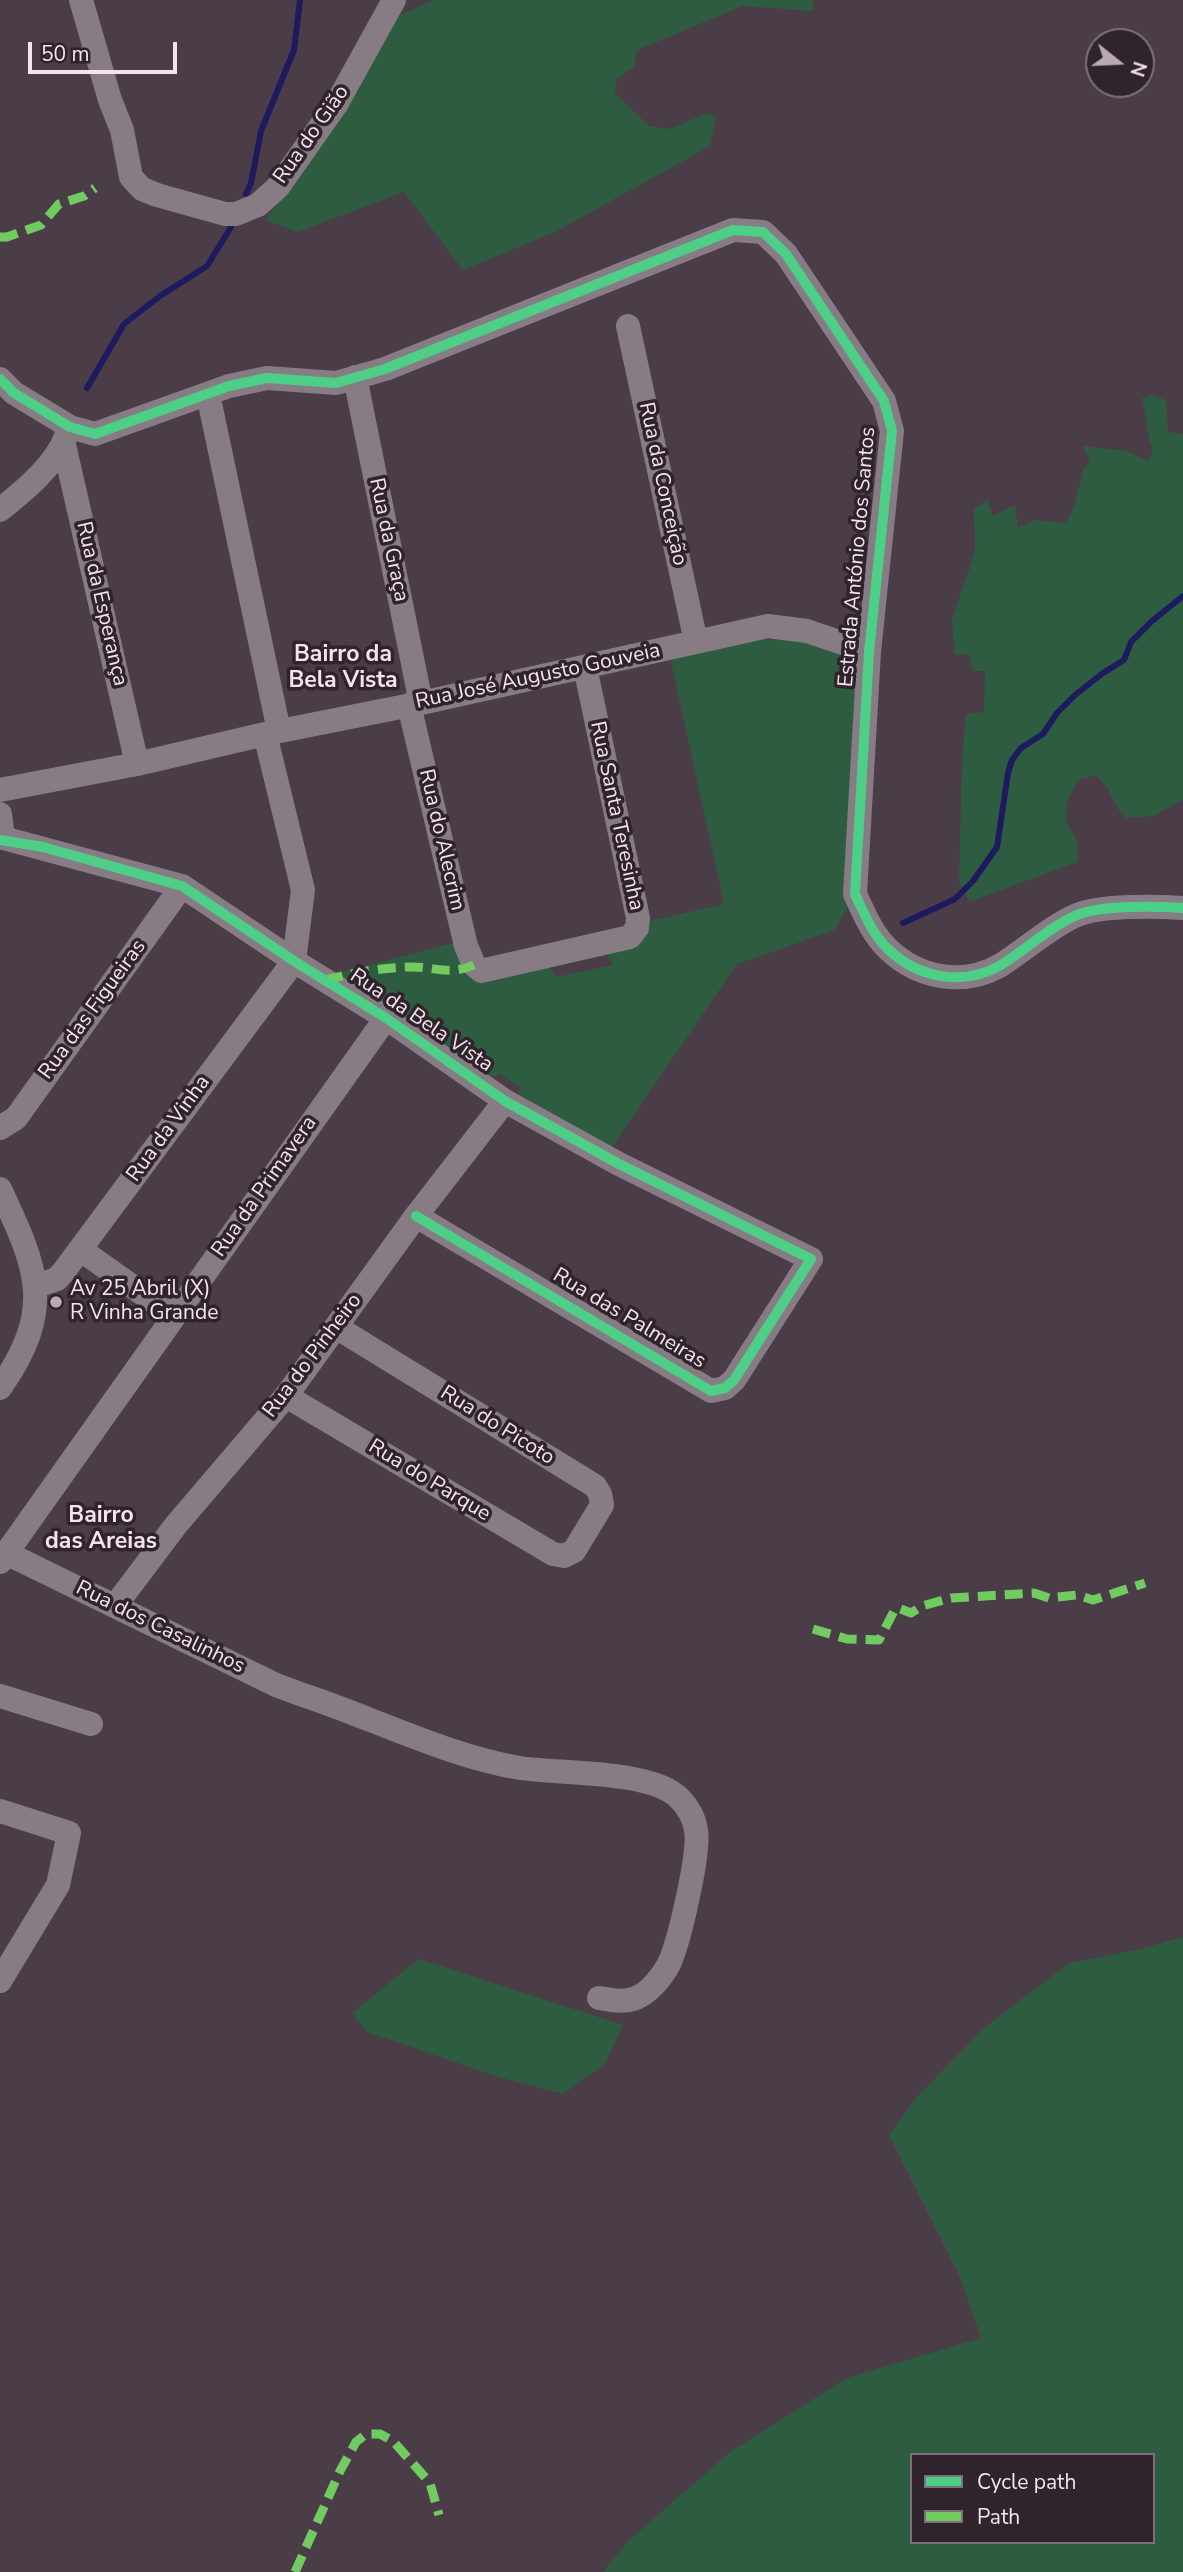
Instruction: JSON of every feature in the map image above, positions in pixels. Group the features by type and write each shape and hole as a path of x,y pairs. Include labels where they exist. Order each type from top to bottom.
{"street":[{"name":"Rua do Gião","path":"81,0 110,100 122,130 131,177 142,189 157,195 225,214 236,214 258,205 278,187 337,103 394,0"},
{"name":"Estrada António dos Santos","path":"67,436 95,434 208,394 267,377 336,383 385,369 733,230 762,232 786,254 884,401 892,431 869,652 855,894 870,927 887,948 910,967 937,977 967,978 998,967 1075,915 1095,910 1183,908"},
{"name":"Rua da Conceição","path":"628,326 696,642"},
{"name":"Rua da Graça","path":"355,377 415,704"},
{"path":"0,379 67,436 43,471 0,510"},
{"path":"208,394 303,890 294,961"},
{"name":"Rua da Esperança","path":"67,436 137,764"},
{"name":"Rua José Augusto Gouveia","path":"0,790 137,764 272,732 415,704 768,626 807,631 869,652"},
{"name":"Rua Santa Teresinha","path":"481,971 630,937 637,928 638,918 585,667"},
{"name":"Rua do Alecrim","path":"415,704 466,946 474,965 481,971"},
{"path":"0,814 1,839"},
{"name":"Rua da Bela Vista","path":"1,839 182,886 294,961 386,1018 505,1101 619,1164 811,1259"},
{"name":"Rua das Figueiras","path":"0,1128 16,1118 182,886"},
{"name":"Rua da Vinha","path":"36,1286 57,1279 81,1250 294,961"},
{"name":"Rua da Primavera","path":"3,1558 386,1018"},
{"name":"Rua do Pinheiro","path":"115,1606 176,1525 286,1396 416,1216 505,1101"},
{"path":"0,1189 27,1253 36,1286 35,1316 29,1336 18,1361 0,1388"},
{"name":"Rua das Palmeiras","path":"416,1216 711,1391 726,1388 734,1380 811,1259"},
{"path":"81,1250 174,1316"},
{"name":"Rua do Picoto","path":"336,1327 594,1486 600,1494 602,1505 574,1551"},
{"name":"Rua do Parque","path":"286,1396 553,1554 564,1556 574,1551"},
{"name":"Rua dos Casalinhos","path":"3,1558 115,1606 276,1685 465,1754 519,1768 644,1780 677,1796 692,1813 696,1855 669,1964 655,1984 637,1997 620,2001 599,1998"},
{"path":"0,1696 91,1724"},
{"path":"0,1811 69,1833 58,1885 0,1981"}],"green space":[{"path":"434,0 812,0 814,11 743,6 637,50 634,67 617,78 615,93 649,126 671,129 707,113 716,117 710,146 555,232 463,270 404,192 298,232 265,220 299,178 339,115 358,91 368,64 398,16"},
{"path":"1151,395 1166,400 1168,432 1183,434 1183,799 1154,816 1126,818 1105,785 1095,775 1078,780 1067,802 1065,820 1078,842 1077,862 969,902 959,881 962,760 966,714 984,712 985,671 973,671 969,654 955,655 952,620 975,552 974,509 988,500 993,516 1015,505 1018,528 1035,520 1066,523 1074,507 1083,470 1090,462 1083,446 1126,451 1149,461 1153,448 1142,398"},
{"path":"793,638 863,661 850,903 835,930 737,964 612,1147 518,1094 521,1088 499,1073 495,1078 339,973 457,942 464,969 475,980 548,965 556,977 613,965 606,953 635,945 644,937 650,921 724,904 670,657 759,640"},
{"path":"1183,1937 1183,2572 603,2572 627,2542 730,2452 847,2378 981,2338 961,2279 889,2135 916,2098 984,2028 1069,1963 1136,1950"},
{"path":"419,1959 623,2025 605,2064 563,2094 502,2078 367,2032 352,2013"}],"waterway":[{"path":"246,194 251,183 261,131 294,50 300,0"},
{"path":"87,388 124,324 160,296 207,266 231,227"},
{"path":"903,923 955,899 973,881 997,847 1012,760 1021,748 1043,734 1057,713 1075,695 1124,660 1131,642 1183,596"}],"marked path":[{"path":"0,237 41,225 59,204 84,196 95,188"},
{"path":"325,980 387,968 457,970 474,965"},
{"path":"813,1629 847,1639 879,1640 898,1608 911,1613 922,1606 951,1598 1034,1593 1049,1598 1077,1595 1093,1600 1145,1583"},
{"path":"295,2572 340,2471 356,2442 366,2434 380,2434 393,2441 430,2483 439,2515"}],"cycle path":[{"path":"0,379 14,393 70,427 95,434 229,386 267,378 336,383 385,369 733,230 763,232 786,254 884,401 892,431 869,652 855,894 873,930 888,949 913,967 942,976 972,976 1001,965 1077,915 1100,909 1129,907 1183,908"},
{"path":"0,840 43,847 182,886 294,961 386,1018 505,1101 619,1164 811,1259 734,1380 725,1388 711,1391 416,1216"}],"place":[{"name":"Av 25 Abril (X) R Vinha Grande","path":"56,1302"}],"district":[{"name":"Bairro da Bela Vista","path":"343,668"},
{"name":"Bairro das Areias","path":"101,1529"}]}
